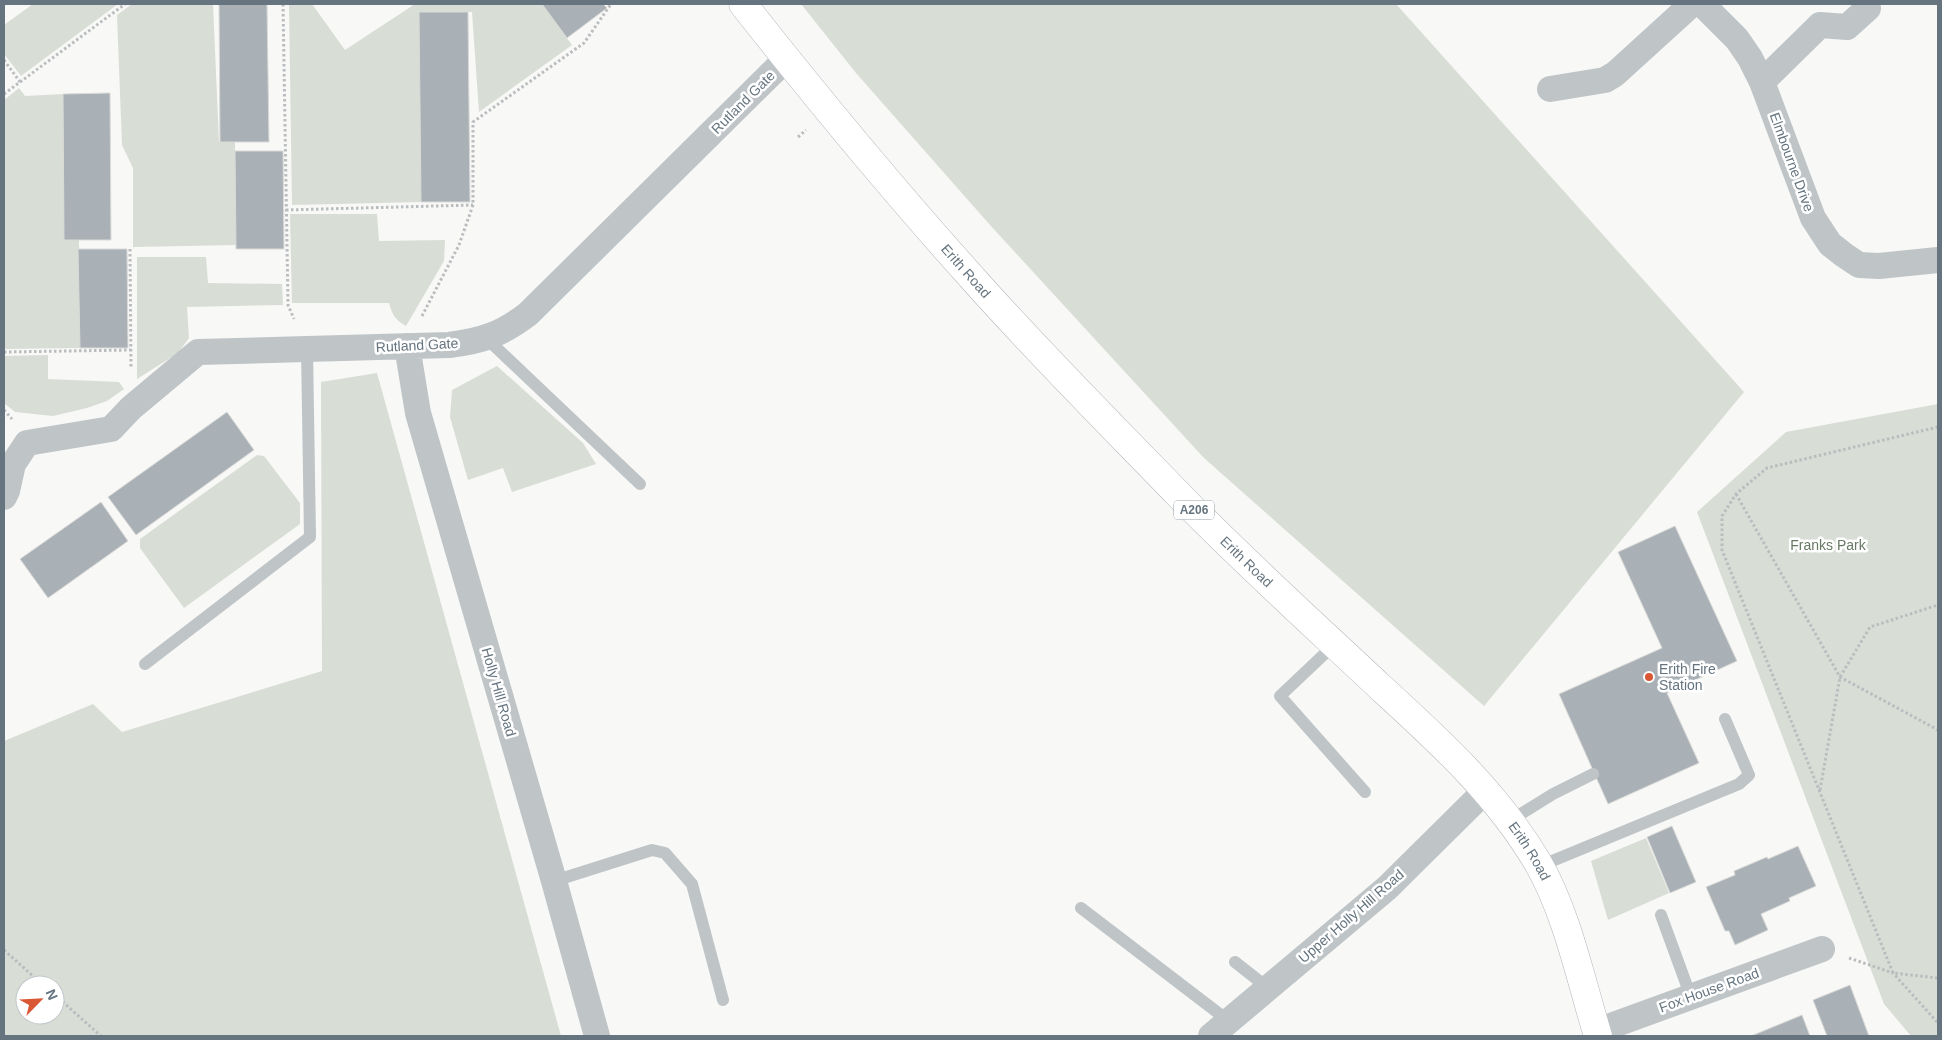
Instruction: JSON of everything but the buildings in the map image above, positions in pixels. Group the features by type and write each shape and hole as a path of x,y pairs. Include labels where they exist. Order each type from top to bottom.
{"main road":[{"name":"Erith Road","path":"743,4 828,111 982,289 1185,501 1443,746 1486,790 1511,820 1540,866 1563,918 1597,1034"}],"street":[{"path":"1550,89 1605,80 1615,74 1692,4"},
{"name":"Elmbourne Drive","path":"1702,4 1737,40 1750,58 1762,82 1813,218 1830,244 1859,265 1887,266 1938,260"},
{"path":"1762,82 1820,25 1847,27 1868,8"},
{"name":"Rutland Gate","path":"4,497 13,464 27,443 111,429 131,408 198,352 449,345 486,338 509,328 528,314 786,59"},
{"name":"Holly Hill Road","path":"407,346 418,413 597,1036"},
{"name":"Upper Holly Hill Road","path":"1220,1029 1387,888 1486,790"},
{"name":"Fox House Road","path":"1597,1034 1822,949"}],"lane":[{"path":"486,338 640,484"},
{"path":"145,664 310,537 307,349"},
{"path":"1335,644 1280,696 1364,792"},
{"path":"1540,866 1739,784 1748,774 1725,720"},
{"path":"1511,820 1553,794 1593,774"},
{"path":"554,881 652,850 665,853 692,884 723,1000"},
{"path":"1081,908 1220,1029"},
{"path":"1661,915 1691,997"},
{"path":"1234,962 1268,988"}],"path":[{"path":"4,94 125,4"},
{"path":"283,4 288,305 307,349"},
{"path":"407,346 458,245 473,205 473,122 584,43 611,4"},
{"path":"4,60 20,82"},
{"path":"286,210 473,205"},
{"path":"130,248 131,408"},
{"path":"4,352 130,350"},
{"path":"1938,427 1767,468 1736,494 1722,516 1722,550 1893,973 1938,1023"},
{"path":"1736,494 1840,677 1938,730"},
{"path":"1820,792 1840,677 1870,627 1938,604"},
{"path":"1822,949 1893,973 1938,978"},
{"path":"4,950 33,975"},
{"path":"65,1004 101,1036"}],"green space":[{"path":"33,4 118,4 21,76 4,54 4,25"},
{"path":"132,4 213,4 219,142 235,142 236,245 133,247 133,168 122,145 117,15"},
{"path":"289,4 312,4 345,50 415,4 542,4 572,45 479,112 472,12 420,12 421,202 292,205"},
{"path":"801,4 1396,4 1744,392 1484,706 1204,458 990,225 856,73"},
{"path":"19,88 25,96 63,94 64,240 79,240 80,348 4,349 4,100"},
{"path":"290,214 377,214 379,241 445,240 444,261 406,326 394,316 389,303 292,303"},
{"path":"137,257 206,257 208,283 282,284 283,305 187,307 189,338 178,353 137,379"},
{"path":"48,355 48,379 119,382 124,389 107,401 53,416 15,412 4,403 4,356"},
{"path":"497,366 583,443 596,464 512,492 503,468 468,480 450,417 452,390"},
{"path":"377,373 561,1036 4,1036 4,741 93,704 122,732 322,671 321,382"},
{"name":"Franks Park","path":"1938,404 1938,1036 1911,1036 1884,1004 1697,512 1786,432"},
{"path":"257,455 264,456 300,503 300,524 184,608 140,548 140,539"},
{"path":"1646,838 1669,893 1608,920 1591,861"}],"place":[{"name":"Erith Fire Station","path":"1649,677"}]}
